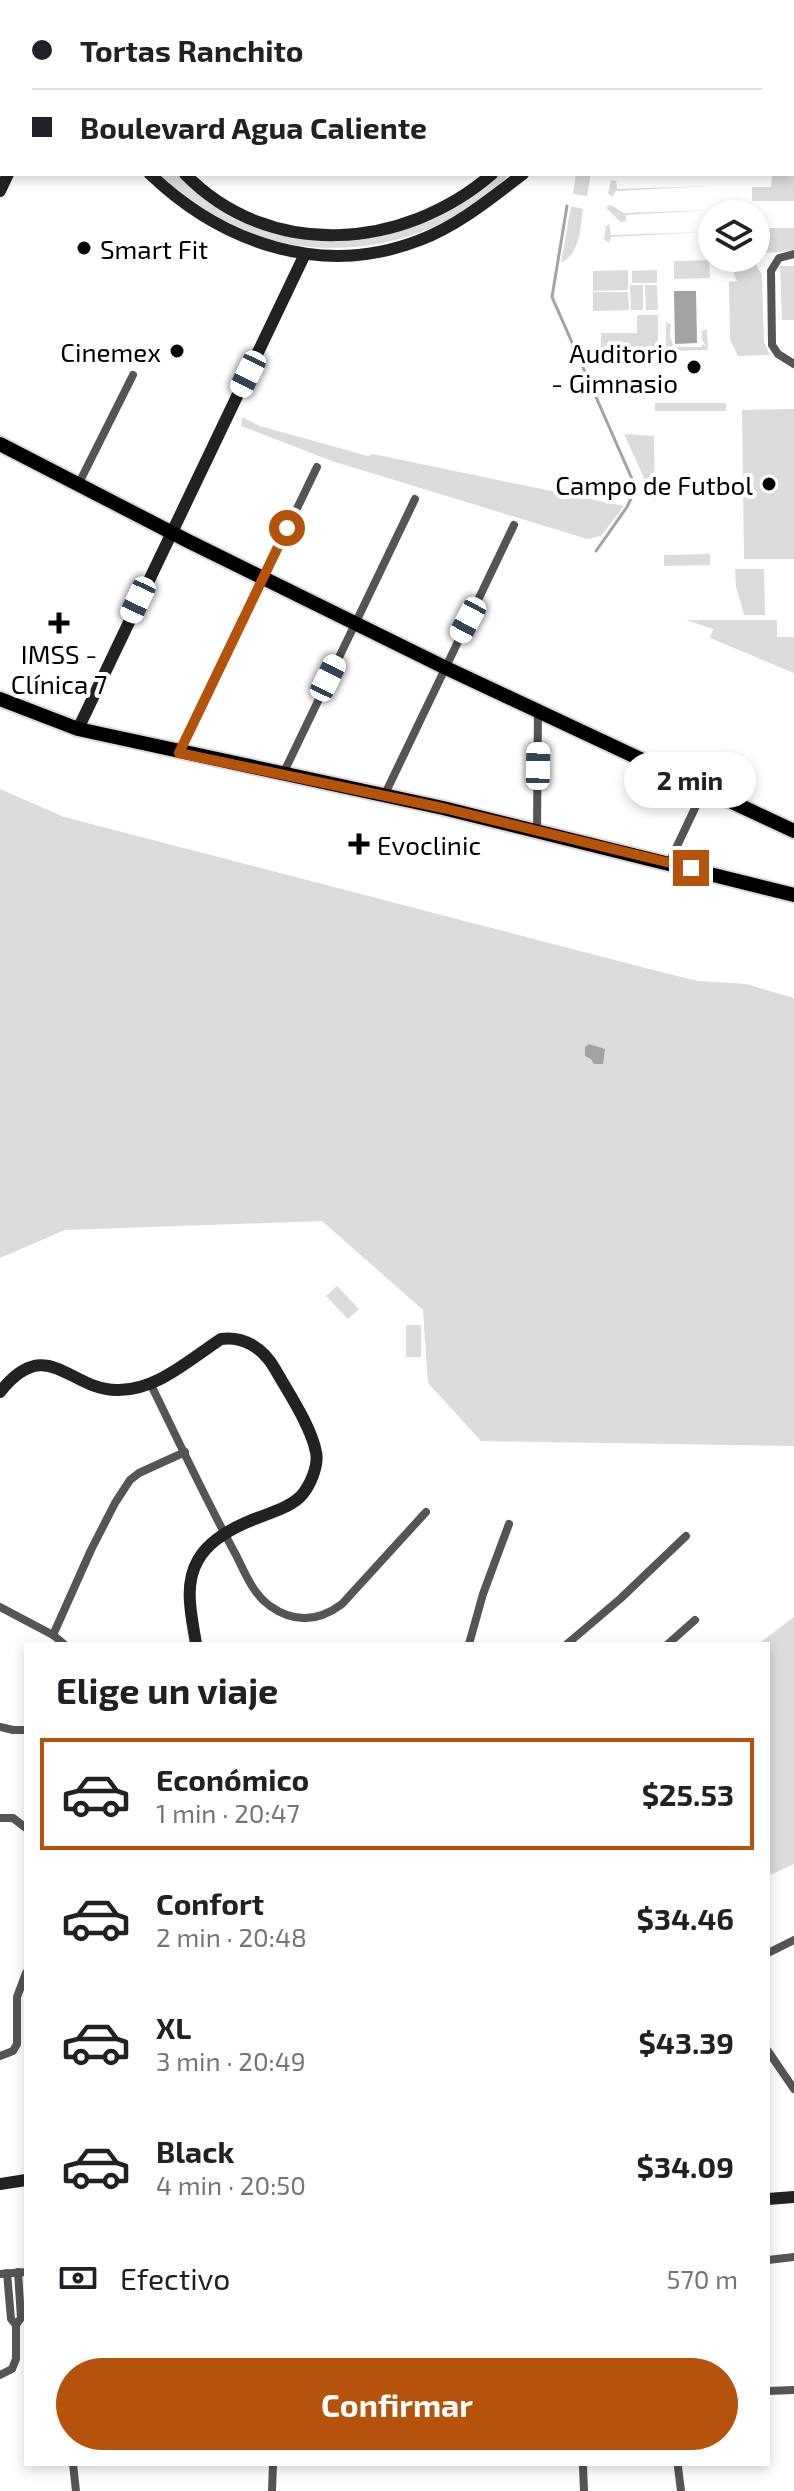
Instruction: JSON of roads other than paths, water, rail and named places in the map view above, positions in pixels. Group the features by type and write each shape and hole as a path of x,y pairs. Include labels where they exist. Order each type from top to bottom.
{"main road":[{"path":"0,444 444,667 794,831"},
{"path":"0,699 78,729 537,831 794,895"}],"street":[{"path":"152,176 169,192 224,229 258,243 305,254 358,255 422,240 474,212 520,176"},
{"path":"187,176 218,204 245,218 278,229 311,234 351,234 377,232 429,216 449,206 489,176"},
{"path":"78,729 305,254"},
{"path":"794,254 779,258 774,264 771,286 772,345 778,354 794,364"},
{"path":"78,485 133,375"},
{"path":"179,753 317,467"},
{"path":"283,774 415,499"},
{"path":"383,796 514,525"},
{"path":"537,831 538,711"},
{"path":"669,863 704,789"},
{"path":"0,1392 12,1377 25,1369 39,1366 63,1370 102,1388 117,1390 151,1385 221,1339 249,1341 273,1365 309,1433 317,1454 315,1469 303,1495 292,1503 223,1532 198,1560 189,1590 196,1642"},
{"path":"151,1385 257,1594 285,1614 300,1619 317,1619 330,1613 342,1604 426,1512"},
{"path":"53,1635 91,1550 130,1480 185,1452"},
{"path":"470,1642 483,1594 509,1524"},
{"path":"569,1642 686,1536"},
{"path":"0,1607 62,1642"},
{"path":"670,1642 695,1620"},
{"path":"0,1727 24,1730"},
{"path":"0,1818 13,1818 24,1826"},
{"path":"770,1952 794,1940"},
{"path":"0,2056 13,2051 17,2044 17,1997 24,1978"},
{"path":"770,2054 794,2089"},
{"path":"0,2184 24,2180"},
{"path":"770,2199 794,2197"},
{"path":"770,2260 794,2257"},
{"path":"0,2375 12,2369 16,2359 22,2272 4,2274 11,2319 16,2325"},
{"path":"770,2391 794,2390"},
{"path":"73,2466 76,2491"},
{"path":"272,2491 273,2466"},
{"path":"583,2467 584,2491"},
{"path":"678,2467 681,2491"}],"waterway":[{"path":"567,206 552,297 636,488 627,507 596,551"}],"place":[{"name":"Smart Fit","path":"84,248"},
{"name":"Cinemex","path":"177,351"},
{"name":"Auditorio - Gimnasio","path":"694,367"},
{"name":"Campo de Futbol","path":"769,484"},
{"name":"IMSS - Clínica 7","path":"59,623"},
{"name":"Evoclinic","path":"359,844"}]}
